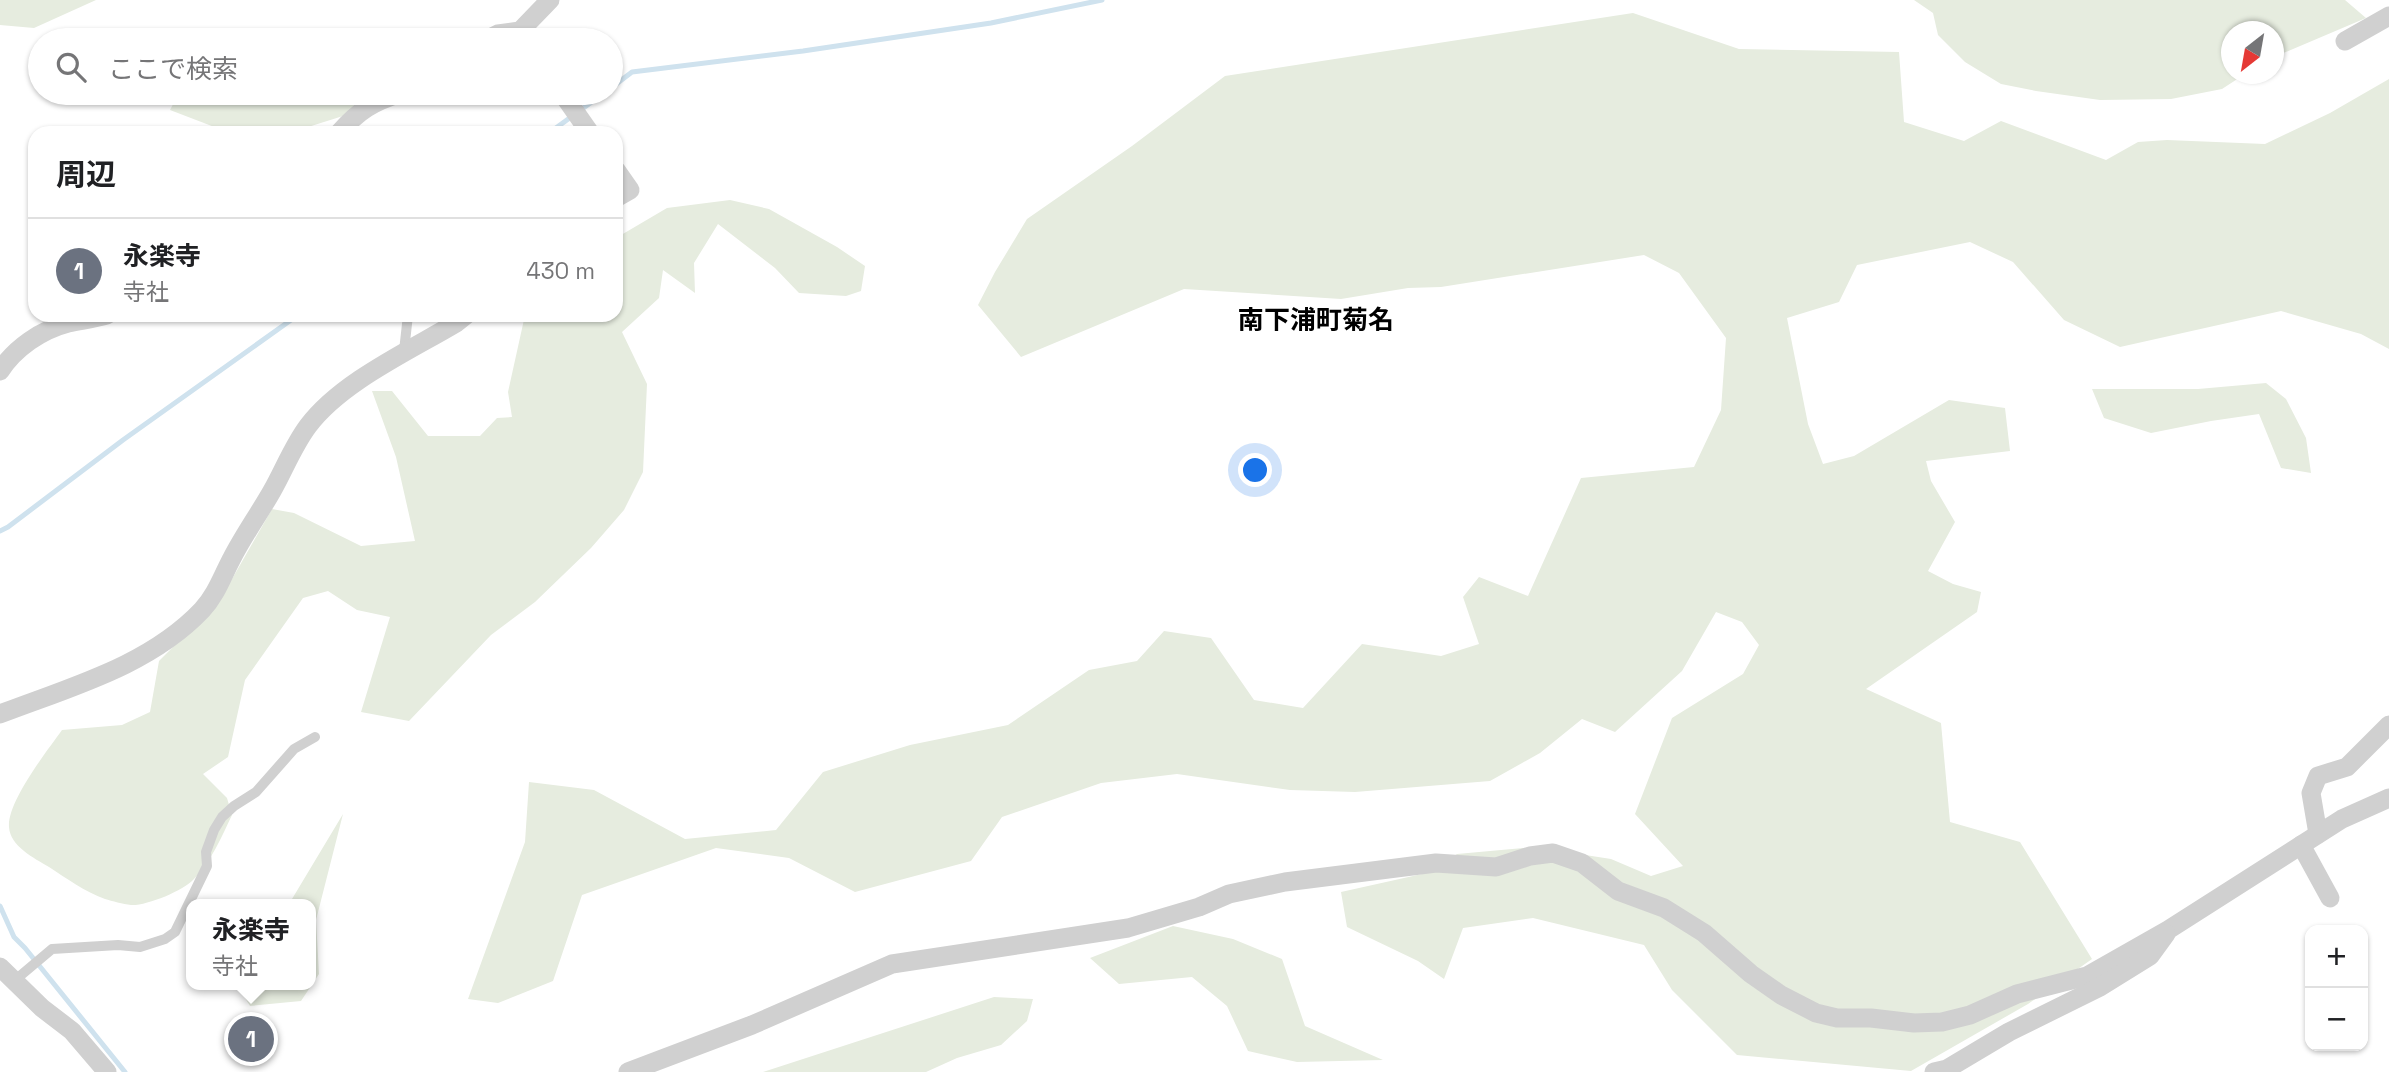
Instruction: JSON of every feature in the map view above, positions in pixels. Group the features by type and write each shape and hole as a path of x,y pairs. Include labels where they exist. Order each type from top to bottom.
{"street":[{"path":"529,28 550,0"},
{"path":"2345,41 2389,16"},
{"path":"345,126 370,105"},
{"path":"570,105 585,126"},
{"path":"623,180 630,190 623,194"},
{"path":"0,372 7,360 21,347 43,333 72,322"},
{"path":"0,713 112,671 160,645 184,626 202,610 215,593 230,560 308,426 341,393 457,322"},
{"path":"2318,834 2311,793 2318,776 2347,767 2389,725"},
{"path":"628,1072 765,1020 892,964 1128,928 1256,887 1436,863 1496,867 1530,856 1553,853 1582,863 1618,891 1664,908 1704,933 1751,974 1816,1013 1837,1018 1871,1018 1914,1023 1957,1019 2017,995 2087,976 2168,930 2318,834 2362,809 2389,798"},
{"path":"2301,845 2330,898"},
{"path":"1934,1072 1947,1069 2009,1032 2100,986 2150,956 2168,930"},
{"path":"0,967 20,976 41,1008 72,1031 107,1072"}],"lane":[{"path":"403,355 407,322"},
{"path":"191,899 207,866 206,852 222,817 256,792 294,749 315,737"},
{"path":"20,976 52,949 118,945 140,947 165,939 175,932 186,909"}],"shaded area":[{"path":"0,0 96,0 34,28 0,25"},
{"path":"1914,0 2345,0 2366,18 2284,53 2284,21 2221,21 2221,84 2230,84 2222,89 2171,99 2100,100 2001,84 1965,62 1938,35 1933,13"},
{"path":"1633,13 1739,49 1899,52 1904,122 1964,141 2001,121 2106,160 2138,142 2167,140 2265,144 2330,113 2389,79 2389,349 2361,334 2281,311 2120,347 2064,320 2013,262 1970,242 1857,265 1839,302 1787,318 1808,424 1823,464 1854,456 1949,400 2005,408 2010,451 1926,461 1931,481 1955,522 1928,571 1953,584 1981,592 1977,612 1866,689 1941,723 1950,822 2020,842 2092,959 2028,1004 1911,1071 1737,1055 1672,990 1644,945 1533,918 1463,928 1444,979 1418,961 1347,927 1341,892 1431,872 1457,854 1534,847 1611,859 1651,876 1683,866 1635,814 1672,718 1743,674 1759,645 1742,622 1716,612 1682,671 1615,732 1582,719 1540,753 1490,781 1355,792 1290,790 1177,774 1101,783 1002,817 971,861 855,892 789,858 716,848 582,895 553,981 498,1003 468,999 525,842 529,782 594,790 685,839 776,830 823,772 910,745 1008,725 1089,670 1137,661 1164,631 1211,638 1254,700 1303,708 1362,644 1441,656 1479,644 1463,597 1479,577 1528,596 1581,478 1694,467 1721,410 1726,338 1679,273 1644,255 1441,287 1408,288 1341,299 1184,289 1021,357 978,305 1027,219 1132,146 1225,76"},
{"path":"173,105 360,105 343,116 311,126 212,126 170,110"},
{"path":"730,200 769,209 865,266 861,291 846,296 799,293 775,268 718,224 694,263 695,293 663,270 659,298 622,332 647,384 643,472 624,510 591,548 535,602 491,635 409,721 361,712 390,617 357,610 328,591 303,598 245,680 228,757 203,774 227,798 232,815 211,857 189,884 146,903 121,903 83,889 18,846 9,827 14,804 29,777 62,730 122,725 150,712 159,661 220,600 272,509 294,513 361,546 415,541 396,457 372,391 392,391 428,436 480,436 497,418 512,417 508,392 523,322 623,322 623,234 667,208"},
{"path":"2266,383 2286,399 2306,438 2311,473 2281,468 2259,414 2151,433 2104,418 2092,389 2198,389"},
{"path":"343,814 316,920 316,899 292,899"},
{"path":"316,920 319,974 316,978"},
{"path":"1173,926 1233,939 1282,959 1305,1026 1383,1060 1297,1062 1248,1051 1227,1006 1192,977 1119,984 1090,958"},
{"path":"240,990 308,990 301,1001 250,1006"},
{"path":"994,997 1033,999 1027,1021 1001,1045 957,1058 926,1072 763,1072"}],"building":[{"path":"237,1022 269,1026 265,1057 233,1053"}],"waterway":[{"path":"623,79 632,72 803,51 991,23 1102,0"},
{"path":"559,126 588,105"},
{"path":"0,531 288,322"},
{"path":"0,906 14,937 125,1072"}],"place":[{"name":"永楽寺","path":"251,1039"}],"district":[{"name":"南下浦町菊名","path":"1316,320"}]}
